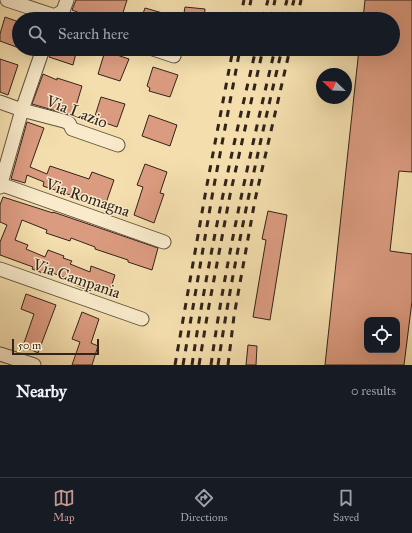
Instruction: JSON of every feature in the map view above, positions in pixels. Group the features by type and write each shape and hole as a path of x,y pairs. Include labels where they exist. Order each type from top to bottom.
{"street":[{"path":"7,0 40,12"},
{"path":"62,12 67,0"},
{"path":"0,185 22,110 41,56"},
{"name":"Via Lazio","path":"0,102 22,110 64,121 69,123 72,129 118,145"},
{"name":"Via Romagna","path":"0,185 164,242"},
{"name":"Via Campania","path":"0,269 142,319"},
{"path":"0,354 34,365"}],"building":[{"path":"76,0 127,0 123,12 77,12 72,10"},
{"path":"365,0 412,0 412,172 399,171 390,251 412,254 412,301 404,365 325,365 358,56 400,56 400,12 364,12"},
{"path":"185,7 205,9 205,12 184,12"},
{"path":"145,8 159,12 144,12"},
{"path":"5,17 12,20 12,45 0,41 0,34"},
{"path":"49,56 75,56 73,65"},
{"path":"103,56 120,56 129,59 120,81 98,74"},
{"path":"0,59 18,65 8,95 0,92"},
{"path":"153,67 178,75 170,97 149,91 150,88 147,86"},
{"path":"43,74 57,80 57,78 82,86 73,116 32,104"},
{"path":"101,97 125,104 117,127 94,119"},
{"path":"149,115 177,125 170,146 142,136"},
{"path":"27,122 44,128 30,167 47,174 50,166 89,179 92,172 114,180 106,203 84,195 82,199 43,186 44,182 27,175 25,183 11,179"},
{"path":"145,164 167,172 160,193 164,194 154,223 134,215 143,187 137,185"},
{"path":"3,197 53,212 158,248 152,270 95,249 95,247 71,238 70,241 46,233 47,230 22,220 15,240 28,245 26,249 45,257 48,250 64,256 63,258 72,261 70,264 90,272 91,266 115,275 109,293 92,286 90,291 75,285 76,282 50,272 48,275 32,269 33,267 0,255 0,242 7,225 0,222 0,205"},
{"path":"268,211 287,215 270,320 253,317 266,240 262,239"},
{"path":"26,294 56,305 38,353 23,346 34,314 21,309"},
{"path":"82,312 99,319 91,343 98,346 92,365 72,365 80,342 72,339"},
{"path":"248,345 257,346 256,365 246,365"}],"railway":[{"path":"241,12 244,0"},
{"path":"248,12 251,0"},
{"path":"265,12 268,0"},
{"path":"272,12 275,0"},
{"path":"284,12 287,0"},
{"path":"291,12 294,0"},
{"path":"298,12 301,0"},
{"path":"175,365 232,56"},
{"path":"183,365 213,191 239,56"},
{"path":"192,365 205,285 254,56"},
{"path":"199,365 230,195 261,56"},
{"path":"211,365 231,246 273,56"},
{"path":"218,365 231,285 280,56"},
{"path":"228,365 234,316 255,200 288,56"}]}
